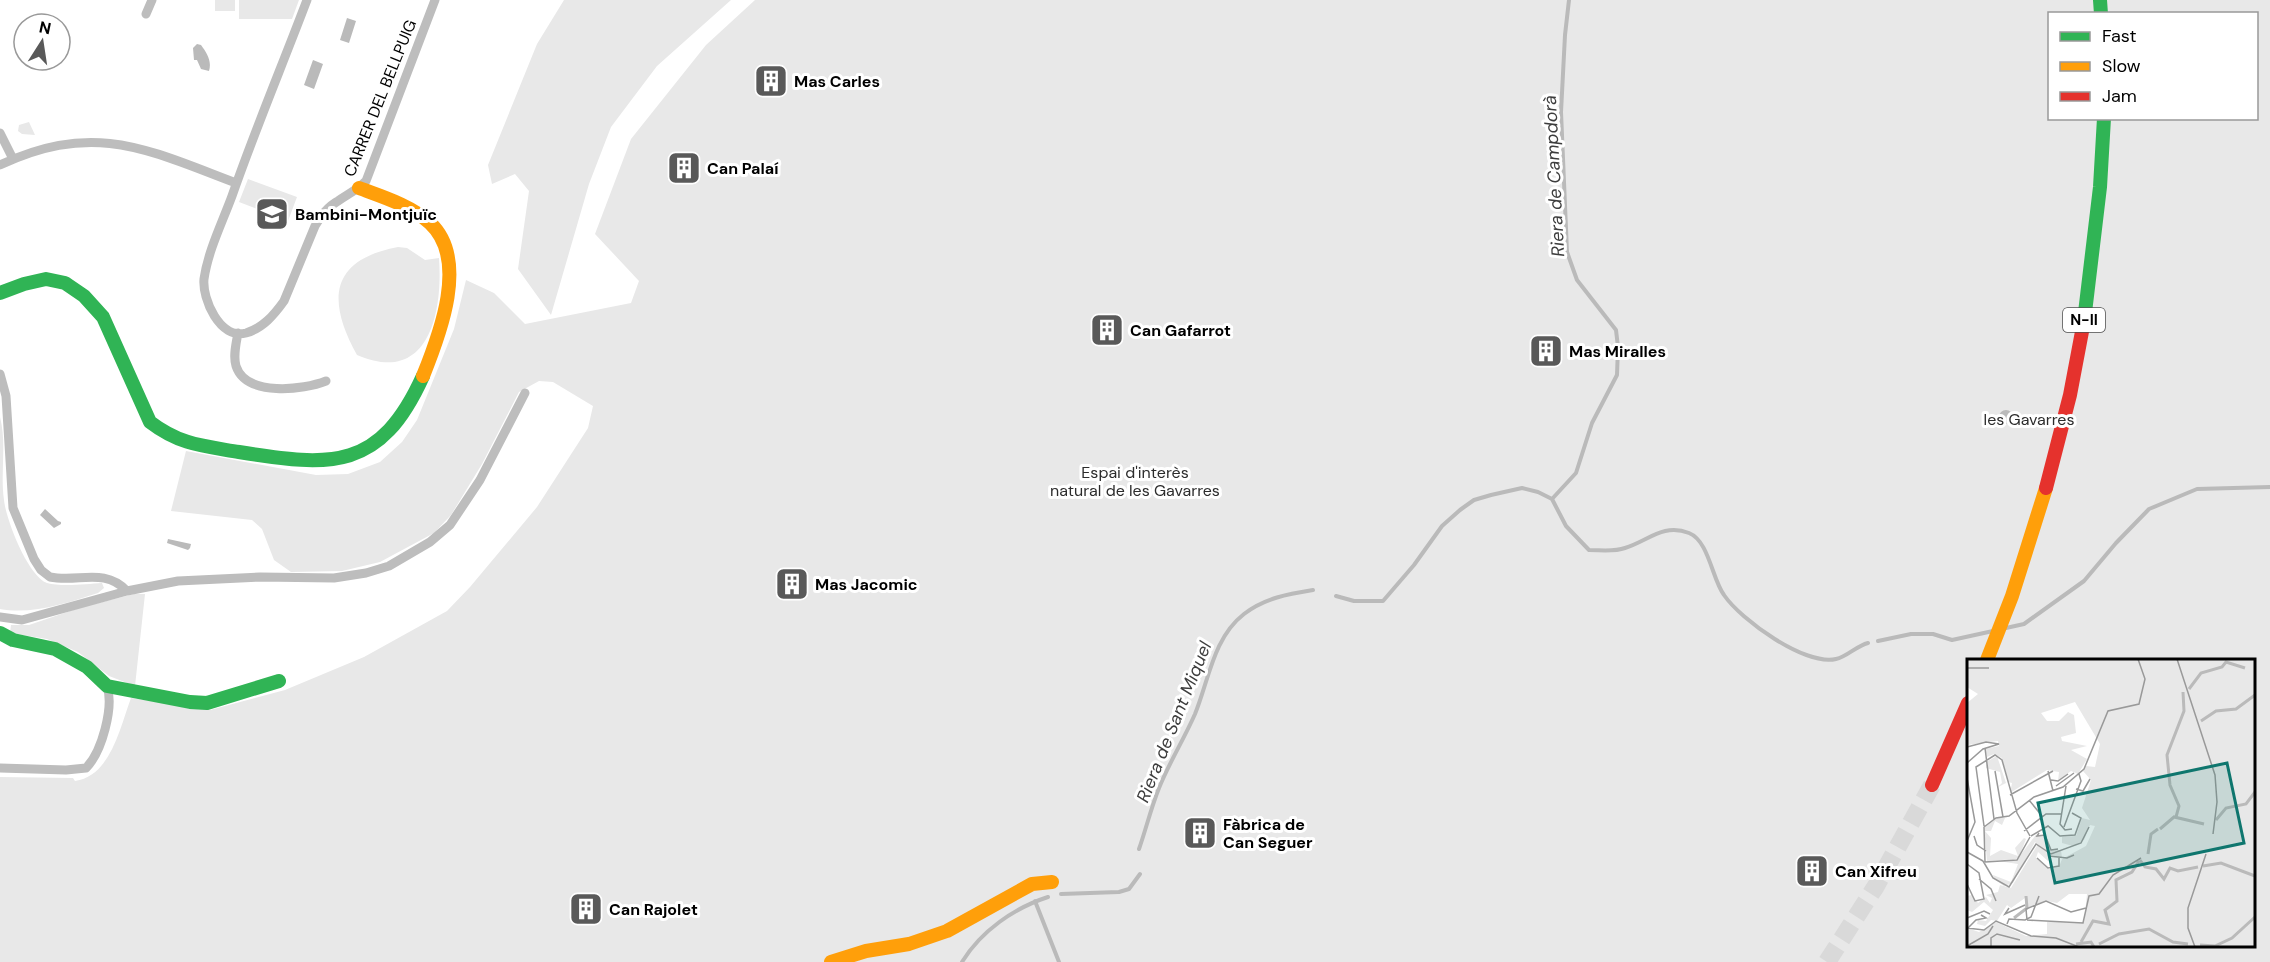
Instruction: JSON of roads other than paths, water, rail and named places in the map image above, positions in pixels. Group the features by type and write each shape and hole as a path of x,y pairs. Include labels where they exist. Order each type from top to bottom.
{"main road":[{"name":"N-II","path":"1987,659 2037,516 2062,423 2088,295 2098,218 2104,120"},
{"path":"0,293 46,279 65,283 84,296 103,317 150,422 175,439 186,443 322,461 346,456 372,445 386,433 407,408 439,332 450,262 446,244 434,227 402,205 359,188"},
{"path":"0,633 13,640 49,648 67,655 87,667 107,686 190,702 207,703 279,681"},
{"path":"1932,785 1967,705"},
{"path":"831,962 866,951 909,944 937,934 961,924 1032,884 1052,882"}],"street":[{"path":"146,14 152,0"},
{"path":"307,0 206,267 204,296 210,310 222,324 237,333 236,366 244,379 251,383 286,389 299,389 326,381"},
{"name":"CARRER DEL BELLPUIG","path":"237,333 245,333 262,325 278,310 284,301 315,225 336,201 359,188 369,173 435,0"},
{"path":"0,133 13,159"},
{"path":"0,165 31,152 67,144 106,142 158,154 236,183"},
{"path":"0,374 4,384 9,427 11,502 38,565 50,577 108,578 117,581 128,591"},
{"path":"0,617 22,620 128,591 194,579 334,578 366,573 389,566 436,538 457,516 508,428 525,393"},
{"path":"0,768 66,770 86,768 94,757 107,720 111,695 107,686"}],"waterway":[{"name":"Riera de Campdorà","path":"1552,499 1576,473 1592,423 1617,375 1618,347 1616,330 1577,280 1567,252 1561,112 1569,0"},
{"name":"Riera de Sant Miquel","path":"2006,628 2024,624 2084,581 2149,509 2197,489 2270,487"},
{"name":"Riera de Sant Miquel","path":"1336,596 1354,601 1383,601 1414,565 1442,526 1460,510 1474,500 1522,488 1552,499 1566,526 1589,550 1621,549 1671,530 1680,530 1696,537 1706,552 1720,588 1732,605 1759,628 1791,648 1823,659 1836,659 1868,643"},
{"name":"Riera de Sant Miquel","path":"1139,849 1159,788 1195,714 1213,660 1225,635 1244,614 1260,604 1286,595 1313,590"},
{"name":"Riera de Sant Miquel","path":"1878,641 1911,634 1933,634 1952,640 1993,631"},
{"name":"Riera de Sant Miquel","path":"1061,894 1119,892 1129,889 1140,874"},
{"name":"Riera de Sant Miquel","path":"962,962 979,940 999,922 1023,907 1048,897"},
{"path":"1035,901 1059,962"}],"tunnel":[{"path":"1827,962 1876,886 1932,785"}],"place":[{"name":"Mas Carles","path":"771,81"},
{"name":"Can Palaí","path":"684,168"},
{"name":"Bambini-Montjuïc","path":"272,214"},
{"name":"Can Gafarrot","path":"1107,330"},
{"name":"Mas Miralles","path":"1546,351"},
{"name":"Mas Jacomic","path":"792,584"},
{"name":"Fàbrica de Can Seguer","path":"1200,833"},
{"name":"Can Xifreu","path":"1812,871"},
{"name":"Can Rajolet","path":"586,909"}],"park label":[{"name":"les Gavarres","path":"2029,419"},
{"name":"Espai d'interès natural de les Gavarres","path":"1135,481"}]}
